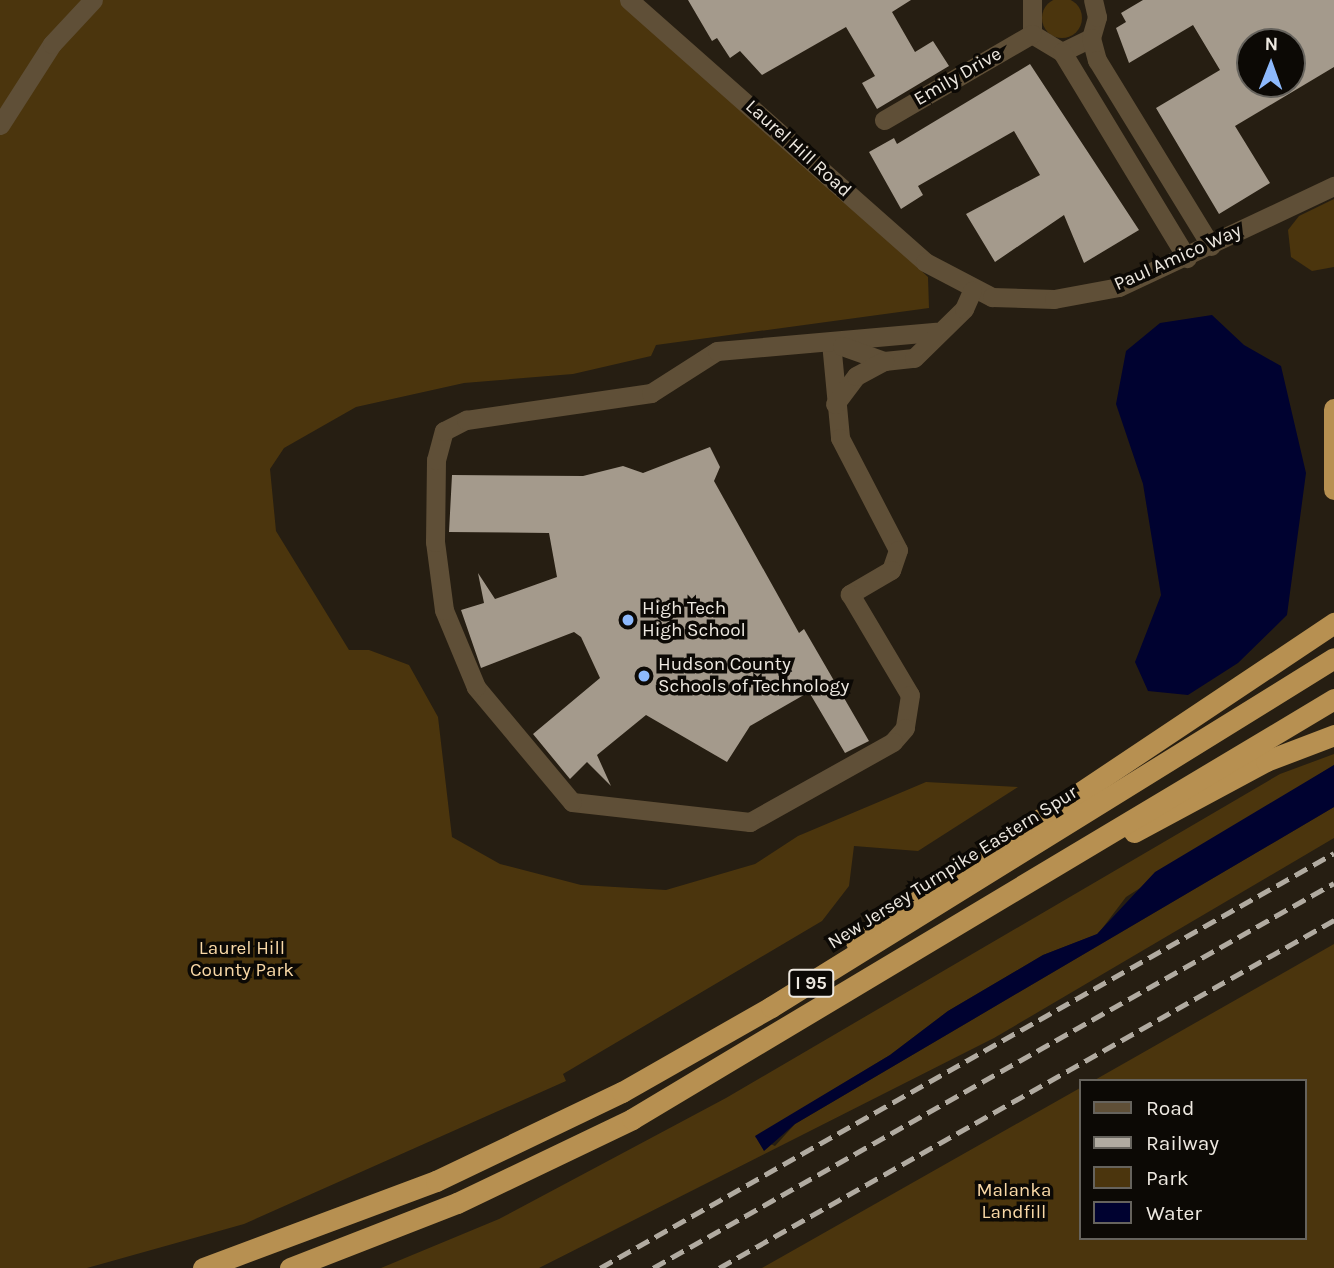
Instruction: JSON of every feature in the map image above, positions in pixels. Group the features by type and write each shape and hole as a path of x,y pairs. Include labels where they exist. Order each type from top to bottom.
{"highway":[{"path":"1334,409 1334,489"},
{"path":"800,989 883,919 1334,623"},
{"name":"New Jersey Turnpike Eastern Spur","path":"202,1268 257,1250 530,1138 800,989 1334,658"},
{"name":"I 95","path":"290,1268 457,1203 622,1124 1334,699"},
{"path":"1074,856 1168,818 1252,768 1334,735"}],"street":[{"path":"0,125 52,44 93,0"},
{"name":"Laurel Hill Road","path":"629,0 925,262 972,290"},
{"path":"1093,0 1097,17 1091,38 1097,60 1211,246"},
{"path":"1029,2 1032,34 1062,52 1187,258"},
{"name":"Emily Drive","path":"884,121 1032,34"},
{"path":"1062,52 1091,38"},
{"name":"Paul Amico Way","path":"972,290 1012,300 1076,296 1139,280 1334,186"},
{"path":"835,404 856,376 884,361 918,356 936,332 964,309 972,290"},
{"path":"831,342 835,404 844,446 897,543 896,564 850,594 866,616 910,695 905,728 893,742 750,822 572,802 468,673 437,578 436,460 444,431 466,420 651,393 708,352 936,332"},
{"path":"831,342 884,361"},
{"path":"866,616 870,583"}],"green space":[{"path":"1054,-1 1070,-1 1081,10 1081,26 1070,37 1054,37 1043,26 1043,10"},
{"name":"Laurel Hill County Park","path":"0,0 631,0 928,277 929,308 656,345 651,356 573,374 464,383 356,407 284,448 270,469 276,531 349,650 369,650 409,665 438,717 452,837 500,864 581,885 666,890 755,864 798,836 926,782 1018,787 918,851 854,846 849,886 822,921 563,1074 566,1081 244,1224 87,1268 0,1268"},
{"path":"1334,199 1334,267 1312,271 1291,257 1288,230 1299,216"},
{"path":"1334,754 1334,765 1126,897 1098,934 1043,955 948,1011 890,1055 755,1137 775,1146 795,1124 1334,807 1334,838 994,1038 539,1268 381,1268 499,1219 726,1098 1280,774"},
{"name":"Malanka Landfill","path":"1334,944 1334,1268 762,1268 1078,1089 1078,1240 1306,1240 1306,1079 1097,1079"}],"water":[{"path":"1212,315 1244,345 1281,366 1306,473 1287,615 1238,663 1188,695 1148,691 1135,662 1161,595 1143,484 1116,404 1126,351 1160,323"},
{"path":"1334,765 1334,807 795,1124 764,1151 755,1136 890,1055 948,1011 1043,955 1097,934 1155,872"}],"building":[{"path":"688,0 911,0 892,12 915,52 933,41 949,66 877,109 862,83 875,76 846,27 762,75 740,51 730,58 717,38 712,41"},
{"path":"1143,0 1334,0 1334,67 1306,84 1306,28 1236,28 1236,98 1282,98 1235,126 1270,183 1219,214 1156,108 1220,70 1193,25 1129,63 1116,28 1126,22 1121,13"},
{"path":"1030,64 1139,230 1084,263 1064,215 995,262 966,214 1040,175 1014,131 918,186 923,195 901,209 869,152 894,138 897,144"},
{"name":"High Tech High School","path":"710,447 720,467 714,481 799,633 804,629 869,741 845,753 809,692 750,726 727,762 646,715 597,755 611,786 587,762 570,779 533,734 600,678 581,637 574,632 481,668 461,610 484,603 478,573 495,599 557,577 549,533 449,532 452,475 583,476 623,466 643,473"}],"railway":[{"path":"600,1268 1334,853"},
{"path":"653,1268 1334,883"},
{"path":"719,1268 1334,920"}],"place":[{"name":"High Tech High School","path":"628,620"},
{"name":"Hudson County Schools of Technology","path":"644,676"}]}
